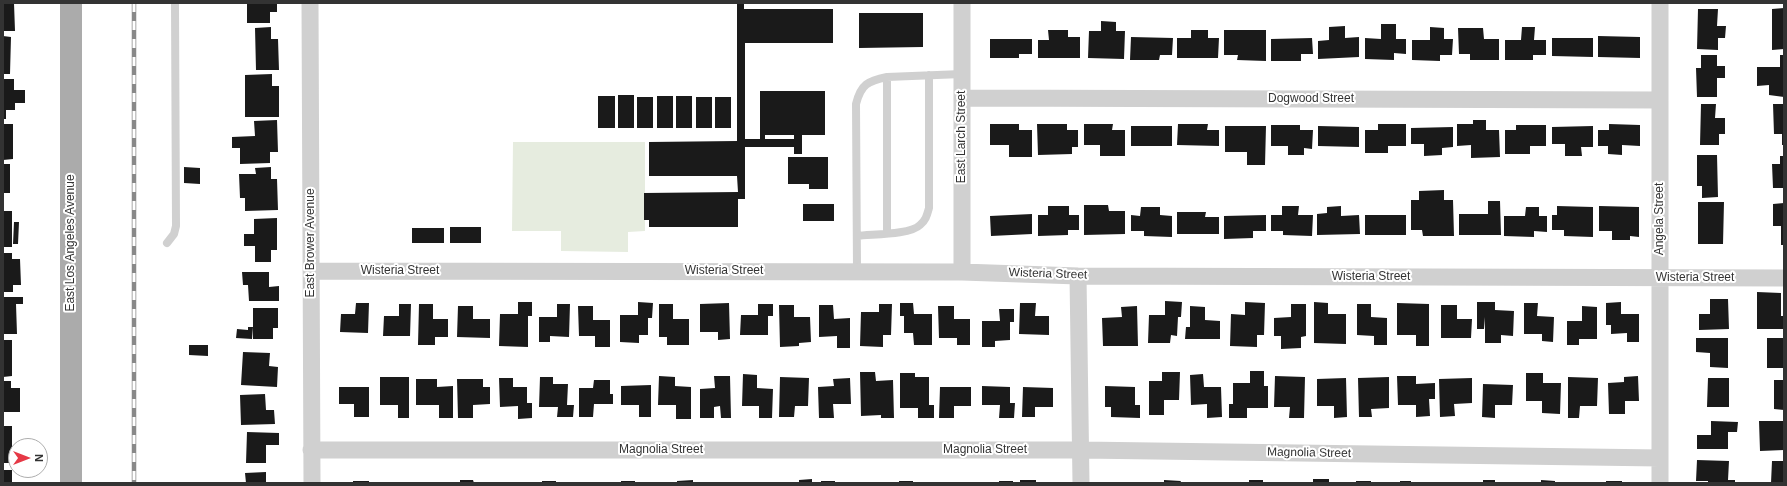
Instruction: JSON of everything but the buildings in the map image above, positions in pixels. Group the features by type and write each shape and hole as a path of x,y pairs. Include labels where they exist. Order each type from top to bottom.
{"main road":[{"name":"East Los Angeles Avenue","path":"71,3 71,483"}],"street":[{"name":"East Brower Avenue","path":"310,3 312,483"},
{"name":"East Larch Street","path":"962,3 962,272"},
{"name":"Angela Street","path":"1660,3 1660,483"},
{"name":"Dogwood Street","path":"962,98 1660,100"},
{"name":"Wisteria Street","path":"311,271 857,271 962,272 1078,276 1784,278"},
{"path":"1078,276 1082,450 1081,483"},
{"name":"Magnolia Street","path":"311,450 1082,450 1660,458"}],"lane":[{"path":"167,243 174,234 176,226 175,3"},
{"path":"857,271 856,104 859,92 865,84 875,79 887,77 962,74"},
{"path":"857,236 907,231 919,227 926,219 929,208 929,75"},
{"path":"887,77 887,233"}],"shaded area":[{"path":"513,142 645,142 645,231 628,232 628,252 561,251 561,231 512,231"}],"railway":[{"path":"134,3 134,483"}]}
